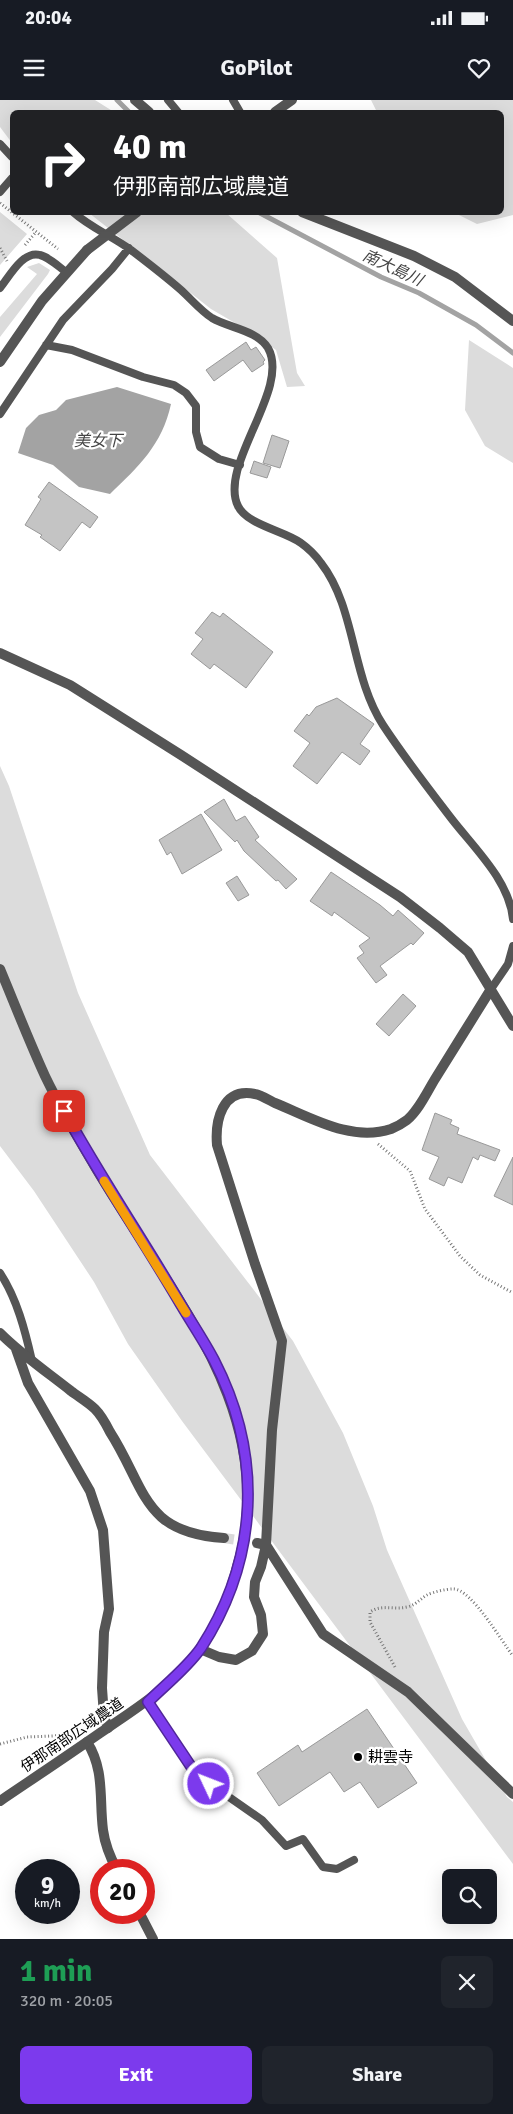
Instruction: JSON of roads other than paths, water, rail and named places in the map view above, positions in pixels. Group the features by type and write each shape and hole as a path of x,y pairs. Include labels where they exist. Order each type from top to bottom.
{"street":[{"path":"135,100 147,110"},
{"path":"278,110 292,100"},
{"path":"0,362 30,316 66,272 87,250 133,215"},
{"path":"310,215 414,256 455,277 513,321"},
{"path":"0,653 70,685 400,897 468,952 513,1026"},
{"name":"伊那南部広域農道","path":"0,969 46,1076 92,1162 165,1277 214,1361 233,1406 244,1447 248,1475 248,1522 241,1554 230,1593 200,1648 148,1702 0,1801"},
{"path":"200,1648 218,1658 236,1660 252,1650 263,1634 261,1615 254,1597 254,1582 261,1567 272,1430 282,1341 217,1145 216,1130 218,1116 227,1101 237,1095 254,1094 334,1128 366,1134 392,1129 408,1119 421,1102 491,989"},
{"path":"0,1333 16,1349 96,1410 123,1451 138,1488 157,1515 183,1531 205,1537 224,1538"},
{"path":"16,1349 28,1383 90,1491 104,1530 109,1609 104,1632 102,1688 104,1716 108,1728"},
{"path":"262,1544 323,1634 408,1692 513,1794"},
{"path":"88,1742 95,1755 100,1773 103,1830 107,1851 111,1859"},
{"path":"145,1924 153,1939"}],"lane":[{"path":"168,100 176,110"},
{"path":"0,144 10,155"},
{"path":"0,192 10,180"},
{"path":"76,215 88,225 129,248 170,280 211,317 257,337 267,347 272,360 273,373 267,395 240,465 236,486 236,501 239,509 250,518 300,542 321,563 342,606 368,697 382,723 417,773 491,868 507,896 513,919"},
{"path":"0,414 63,320 112,269 129,248"},
{"path":"0,288 24,258 31,255 40,254 66,272"},
{"path":"46,345 72,350 143,377 174,385 186,393 196,406 196,432 200,447 219,459 240,465"},
{"path":"491,989 508,964 513,946"},
{"path":"0,1273 8,1285 24,1328 32,1361"},
{"path":"148,1702 196,1774 262,1820 286,1846 303,1839 323,1867 337,1869 354,1860"}],"water":[{"name":"美女下","path":"117,387 171,404 162,431 148,454 110,494 79,487 53,465 18,453 26,428 39,415 56,410 66,400"}],"waterway":[{"name":"南大島川","path":"117,100 127,110"},
{"name":"南大島川","path":"264,215 381,277 419,293 476,325 513,353"}],"tunnel":[{"path":"224,1538 257,1543"}],"place":[{"name":"耕雲寺","path":"358,1757"}]}
